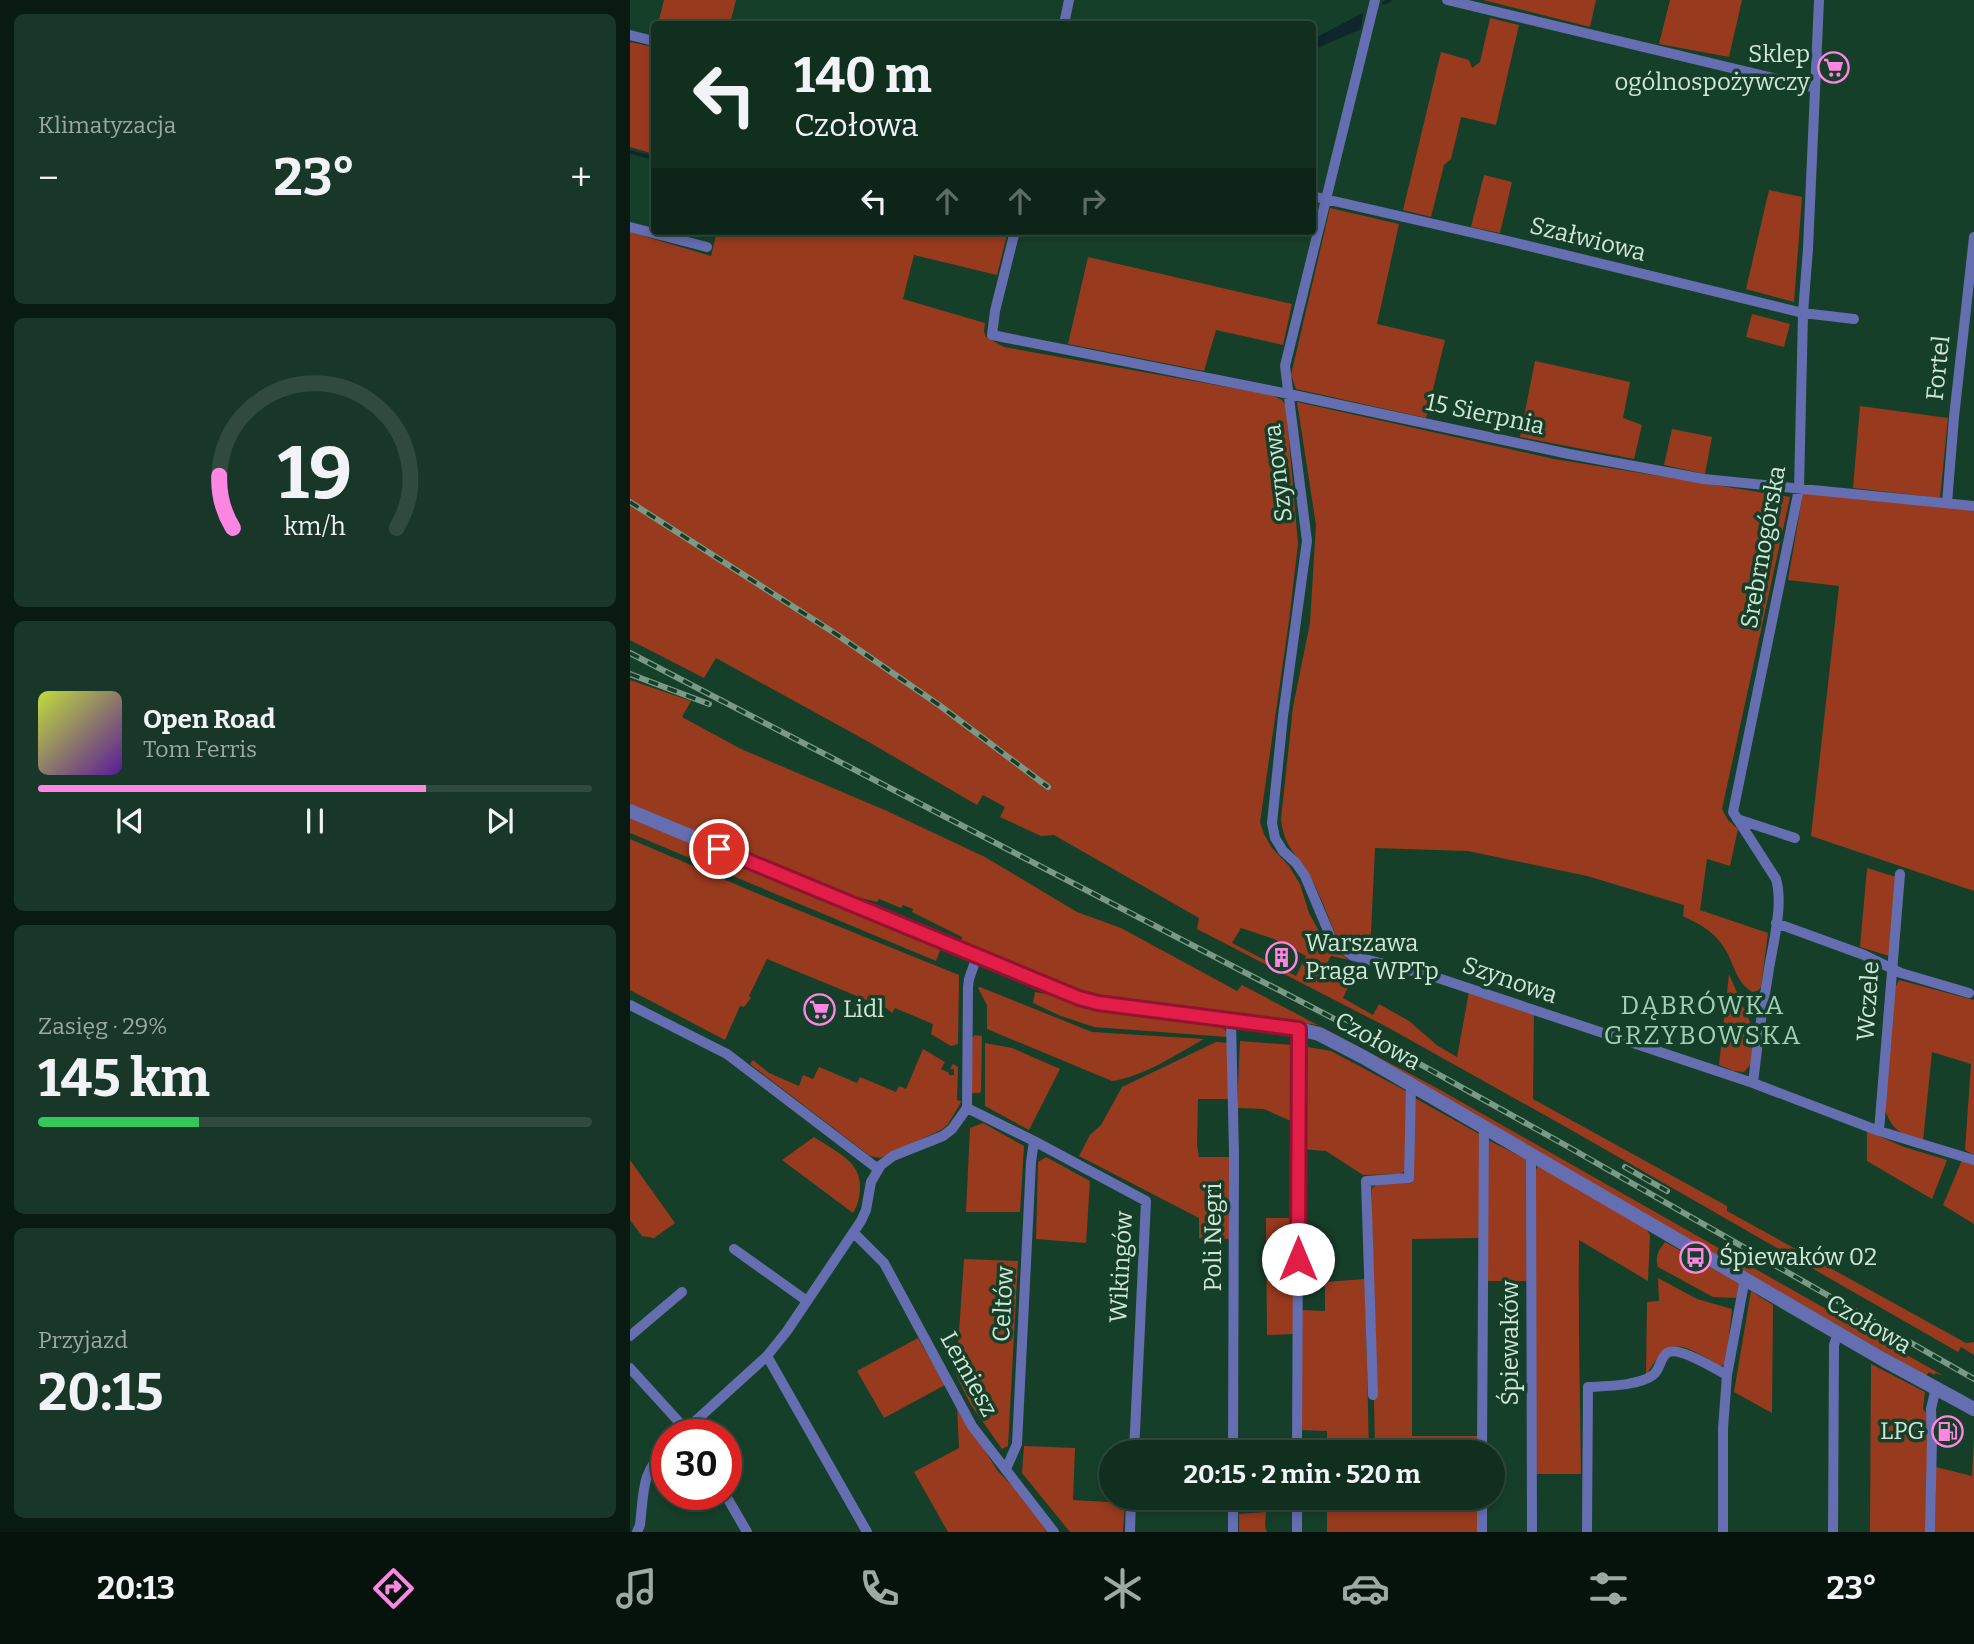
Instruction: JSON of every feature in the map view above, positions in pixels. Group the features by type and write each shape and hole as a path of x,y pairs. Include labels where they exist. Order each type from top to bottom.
{"street":[{"path":"1065,21 1069,0"},
{"name":"Szynowa","path":"1375,0 1285,363 1307,541 1283,716 1272,823 1275,838 1305,876 1332,940 1353,956 1432,976 1753,1083 1879,1131 1974,1160"},
{"path":"1447,0 1815,88"},
{"name":"Srebrnogórska","path":"1737,819 1733,811 1798,489 1803,313 1819,0"},
{"path":"630,35 651,40"},
{"name":"Szałwiowa","path":"1316,197 1803,313 1854,319"},
{"path":"630,227 651,233"},
{"path":"660,235 706,247"},
{"name":"15 Sierpnia","path":"1014,235 995,311 992,335 1289,394 1569,454 1704,479 1974,506"},
{"name":"Fortel","path":"1947,503 1956,393 1974,237"},
{"name":"Czołowa","path":"630,811 1090,1001 1319,1034 1484,1126 1838,1333 1974,1409"},
{"path":"1737,819 1776,879 1779,888 1753,1083"},
{"path":"1737,819 1795,838"},
{"name":"Wczele","path":"1879,1131 1900,874"},
{"path":"1776,923 1864,955 1891,969 1969,993"},
{"path":"701,1419 767,1356 807,1301 854,1233 866,1210 871,1182 878,1169 893,1156 943,1136 952,1129 967,1108 968,987 977,956"},
{"path":"630,1005 727,1054 878,1169"},
{"name":"Poli Negri","path":"1231,1021 1234,1155 1233,1440"},
{"path":"1297,1440 1299,1029"},
{"path":"1373,1395 1366,1181 1409,1178 1411,1085"},
{"name":"Wikingów","path":"967,1108 1034,1140 1146,1201 1135,1440"},
{"path":"1482,1440 1484,1126"},
{"name":"Celtów","path":"1006,1469 1017,1444 1034,1140"},
{"name":"Śpiewaków","path":"1531,1154 1532,1532"},
{"name":"Lemiesz","path":"854,1233 884,1263 972,1426 1054,1532"},
{"path":"734,1249 807,1301"},
{"path":"1723,1532 1723,1429 1727,1375 1745,1278"},
{"path":"630,1336 682,1292"},
{"path":"1833,1532 1835,1345 1838,1333"},
{"path":"1587,1532 1588,1387 1650,1377 1658,1369 1665,1354 1671,1351 1680,1351 1727,1375"},
{"path":"767,1356 867,1532"},
{"path":"630,1368 674,1419"},
{"path":"1930,1532 1931,1409 1936,1387"},
{"path":"637,1532 646,1479 651,1468"},
{"path":"734,1510 747,1532"},
{"path":"1130,1532 1131,1510"},
{"path":"1233,1510 1233,1532"},
{"path":"1297,1510 1297,1532"},
{"path":"1482,1510 1482,1532"}],"shaded area":[{"path":"664,0 736,0 731,21 659,21"},
{"path":"1483,0 1596,0 1590,27"},
{"path":"1670,0 1742,0 1729,57 1659,44"},
{"path":"1490,18 1519,25 1496,125 1461,117 1451,159 1444,165 1431,217 1403,210 1441,52 1469,60 1472,68 1480,62"},
{"path":"630,42 651,46 651,153 630,147"},
{"path":"1484,175 1512,182 1500,233 1471,227"},
{"path":"1769,190 1802,197 1794,302 1746,289"},
{"path":"1330,208 1399,224 1377,324 1445,340 1426,418 1296,389 1291,375"},
{"path":"630,232 711,256 716,235 1007,235 997,275 914,255 903,299 985,323 986,337 1004,347 1272,395 1282,400 1286,406 1298,544 1260,822 1272,848 1289,866 1300,884 1309,913 1325,942 1349,960 1331,956 1325,966 1351,981 1343,998 1373,1015 1379,1004 1409,1021 1438,1046 1457,1057 1469,992 1534,1013 1533,1099 1727,1206 1727,1211 1966,1343 1974,1342 1974,1355 1961,1347 1958,1352 1387,1027 1197,929 1199,918 1054,835 1041,836 1000,817 1005,807 983,795 977,805 716,658 704,678 630,640","holes":["1241,928 1274,939 1306,956 1296,976 1232,943"]},
{"path":"1088,257 1292,304 1283,345 1216,330 1204,371 1068,344"},
{"path":"1752,314 1790,324 1784,347 1746,337"},
{"path":"1535,361 1630,382 1623,418 1642,425 1634,459 1520,437"},
{"path":"1297,402 1554,459 1790,497 1722,809 1728,820 1738,829 1730,866 1707,859 1700,910 1768,933 1759,990 1753,992 1742,983 1727,952 1715,936 1683,916 1684,905 1587,876 1468,851 1375,848 1370,954 1339,942 1316,888 1287,842 1281,819 1293,707 1310,623 1316,525"},
{"path":"1860,406 1948,418 1940,498 1853,488"},
{"path":"1672,429 1712,437 1705,474 1664,465"},
{"path":"1803,493 1974,510 1974,891 1811,836 1839,586 1788,580"},
{"path":"630,680 691,701 682,717 741,749 887,811 985,857 1077,912 1121,928 1237,991 1242,985 1435,1087 1944,1376 1929,1372 1926,1376 1317,1025 1081,994 961,941 962,937 912,912 913,909 903,905 901,908 879,899 877,902 849,895 630,804"},
{"path":"630,817 941,948 936,961 630,833"},
{"path":"630,839 959,975 958,1044 951,1046 931,1034 933,1024 895,1008 892,1013 886,1008 767,959 749,996 751,998 744,1007 740,1006 725,1040 630,990"},
{"path":"1867,868 1896,877 1889,956 1860,947"},
{"path":"1729,974 1753,1029 1752,1063 1744,1072 1719,1065"},
{"path":"1899,980 1974,1000 1974,1155 1965,1150 1971,1064 1932,1052 1923,1141 1899,1131 1888,1118 1885,1110 1895,988"},
{"path":"978,988 1092,1032 1204,1039 1148,1070 1112,1081 987,1029 987,1005"},
{"path":"1035,992 1221,1026 1227,1032 1227,1037 1094,1027 1033,1003"},
{"path":"975,1035 982,1036 980,1093 971,1093 972,1038"},
{"path":"1240,1041 1293,1045 1293,1122 1264,1109 1237,1108"},
{"path":"1216,1042 1229,1043 1231,1099 1198,1099 1197,1145 1199,1157 1230,1157 1230,1239 1199,1238 1199,1218 1079,1156 1090,1135 1101,1125 1122,1087"},
{"path":"985,1043 1012,1048 1060,1069 1029,1130 985,1106"},
{"path":"1302,1046 1331,1051 1406,1091 1406,1170 1400,1174 1363,1175 1326,1151 1300,1149"},
{"path":"923,1049 945,1062 941,1069 948,1071 949,1075 954,1075 954,1069 950,1069 953,1064 958,1067 957,1100 961,1101 960,1104 948,1124 941,1130 880,1158 870,1156 750,1064 753,1060 769,1073 799,1086 803,1075 813,1079 819,1067 857,1083 860,1077 896,1092 899,1086 906,1089"},
{"path":"1413,1097 1481,1135 1480,1238 1412,1239 1412,1436 1479,1436 1479,1440 1375,1440 1372,1188 1378,1184 1412,1183"},
{"path":"983,1123 1024,1146 1020,1212 966,1212 970,1128"},
{"path":"1867,1131 1904,1147 1947,1160 1932,1199 1867,1161"},
{"path":"814,1137 844,1157 856,1170 860,1190 853,1213 782,1160"},
{"path":"1488,1140 1528,1160 1527,1281 1487,1281"},
{"path":"1046,1157 1090,1181 1086,1243 1036,1239 1038,1162"},
{"path":"630,1160 675,1223 654,1238 642,1236 630,1220"},
{"path":"1962,1160 1974,1162 1974,1224 1943,1205"},
{"path":"1538,1166 1645,1227 1650,1235 1648,1281 1579,1240 1581,1474 1535,1474"},
{"path":"1266,1218 1294,1218 1293,1334 1267,1335"},
{"path":"1665,1242 1741,1284 1737,1298 1713,1297 1658,1267 1658,1254"},
{"path":"964,1259 1018,1261 1008,1446 1002,1449 971,1405 956,1375"},
{"path":"1658,1278 1697,1299 1732,1309 1726,1362 1722,1366 1692,1350 1675,1347 1663,1352 1646,1375 1647,1302 1659,1301"},
{"path":"1365,1279 1369,1440 1327,1440 1327,1431 1299,1430 1301,1310 1325,1311 1325,1282"},
{"path":"1751,1291 1773,1305 1772,1413 1734,1392"},
{"path":"918,1338 945,1385 884,1418 857,1371"},
{"path":"1871,1364 1925,1392 1923,1409 1930,1417 1927,1532 1870,1532"},
{"path":"957,1406 997,1470 1051,1532 948,1532 914,1472 959,1448"},
{"path":"1974,1438 1974,1532 1935,1532 1936,1467 1972,1476"},
{"path":"1024,1446 1075,1448 1073,1500 1099,1502 1099,1510 1125,1510 1123,1532 1070,1532 1022,1473"},
{"path":"1327,1510 1478,1510 1478,1532 1327,1532"},
{"path":"1266,1512 1267,1532 1239,1532 1239,1514"}],"water":[{"path":"1363,13 1361,29 1316,49 1316,37"}],"waterway":[{"path":"1384,3 1390,0"},
{"path":"630,152 651,157"}],"railway":[{"path":"630,502 836,634 939,705 1048,787"},
{"path":"630,653 1400,1053 1974,1379"},
{"path":"630,674 709,704"},
{"path":"1625,1167 1667,1191"}],"place":[{"name":"Sklep ogólnospożywczy","path":"1833,68"},
{"name":"Warszawa Praga WPTp","path":"1282,957"},
{"name":"Lidl","path":"820,1009"},
{"name":"Śpiewaków 02","path":"1696,1257"},
{"name":"LPG","path":"1948,1431"}],"district":[{"name":"DĄBRÓWKA GRZYBOWSKA","path":"1703,1020"}],"route":[{"path":"719,849 1079,998 1098,1003 1299,1029 1298,1259"}]}
